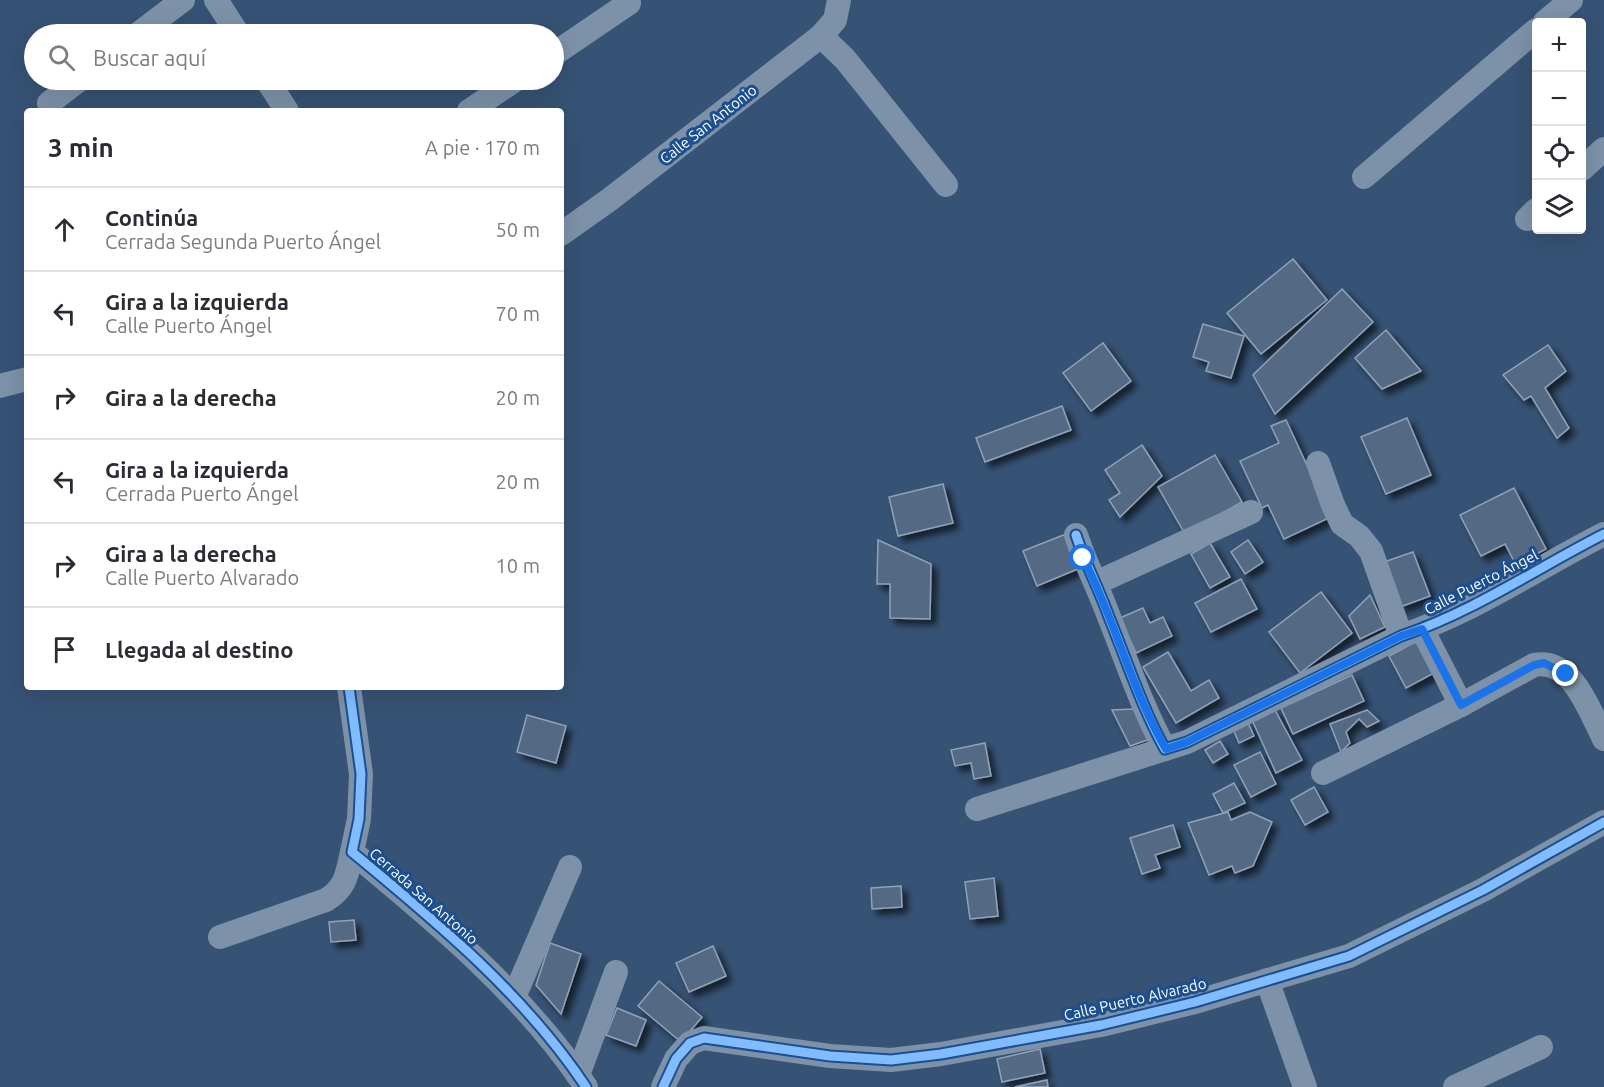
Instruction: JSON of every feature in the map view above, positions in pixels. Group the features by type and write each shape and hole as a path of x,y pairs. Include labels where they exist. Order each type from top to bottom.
{"street":[{"path":"151,24 183,0"},
{"path":"216,0 232,24"},
{"name":"Calle San Antonio","path":"564,232 619,193 821,36 835,20 839,0"},
{"path":"1550,18 1571,0"},
{"path":"564,47 629,3"},
{"path":"1364,177 1532,33"},
{"path":"821,36 845,59 946,185"},
{"path":"49,103 66,90"},
{"path":"273,90 285,108"},
{"path":"473,108 500,90"},
{"path":"1586,165 1604,149"},
{"path":"0,386 24,381"},
{"path":"1318,463 1342,524 1359,536 1371,551 1411,633 1461,705"},
{"path":"1096,583 1251,512"},
{"name":"Calle Puerto Ángel","path":"977,809 1187,742 1535,573 1557,558 1604,534"},
{"path":"1076,535 1083,558 1096,583 1152,726 1166,749"},
{"path":"1323,773 1461,705 1534,665 1544,663 1566,674 1577,688 1604,739"},
{"name":"Cerrada San Antonio","path":"350,690 361,774 359,819 352,852 408,898 514,997 582,1081"},
{"name":"Calle Puerto Alvarado","path":"663,1087 676,1059 690,1043 704,1038 830,1056 891,1060 941,1054 1101,1025 1195,1002 1349,956 1483,890 1604,822"},
{"path":"220,937 326,900 338,893 345,881 352,852"},
{"path":"514,997 570,867"},
{"path":"582,1081 616,972"},
{"path":"1267,980 1305,1087"},
{"path":"1455,1087 1541,1047"}],"building":[{"path":"1293,259 1327,300 1261,354 1227,313"},
{"path":"1342,289 1373,322 1275,414 1253,375"},
{"path":"1203,324 1244,336 1231,378 1206,371 1209,362 1193,357"},
{"path":"1386,330 1421,371 1382,389 1355,358"},
{"path":"1103,343 1131,381 1091,411 1063,373"},
{"path":"1548,345 1566,371 1545,388 1569,428 1557,438 1531,396 1524,400 1503,375"},
{"path":"1062,406 1071,430 985,462 976,438"},
{"path":"1407,418 1431,475 1386,494 1361,437"},
{"path":"1286,420 1331,517 1284,539 1268,505 1262,508 1240,461 1279,443 1271,426"},
{"path":"1142,445 1162,476 1120,517 1109,500 1120,493 1105,470"},
{"path":"1215,455 1242,502 1185,534 1158,487"},
{"path":"943,484 953,523 898,536 889,497"},
{"path":"1514,488 1546,549 1516,565 1505,544 1481,556 1460,515"},
{"path":"1066,534 1080,568 1037,586 1023,551"},
{"path":"878,540 931,564 930,619 890,618 890,584 877,584"},
{"path":"1248,540 1263,562 1245,574 1231,552"},
{"path":"1210,543 1230,577 1210,588 1191,554"},
{"path":"1413,552 1430,596 1400,607 1384,562"},
{"path":"1241,579 1257,609 1211,632 1195,603"},
{"path":"1321,592 1352,633 1300,673 1269,632"},
{"path":"1370,595 1385,627 1360,639 1349,616"},
{"path":"1143,608 1150,623 1163,617 1172,636 1136,653 1120,618"},
{"path":"1417,641 1434,673 1406,688 1389,656"},
{"path":"1168,652 1191,691 1209,680 1219,698 1176,723 1143,667"},
{"path":"1352,675 1364,701 1293,734 1281,708"},
{"path":"1134,709 1150,739 1130,746 1112,710"},
{"path":"1275,710 1302,760 1276,773 1252,720"},
{"path":"1367,710 1379,721 1367,727 1359,719 1346,732 1350,743 1341,752 1330,724"},
{"path":"527,715 566,726 556,763 517,752"},
{"path":"1248,723 1254,736 1239,743 1233,729"},
{"path":"1220,741 1228,754 1213,763 1205,750"},
{"path":"985,743 991,776 974,779 971,763 955,766 951,750"},
{"path":"1260,752 1276,784 1251,797 1234,765"},
{"path":"1234,783 1245,803 1223,813 1213,794"},
{"path":"1314,787 1328,812 1305,825 1291,800"},
{"path":"1228,812 1231,820 1250,812 1272,822 1253,866 1235,873 1232,866 1209,875 1188,823"},
{"path":"1173,825 1180,847 1155,855 1160,868 1142,874 1130,838"},
{"path":"994,878 998,916 970,919 965,882"},
{"path":"901,886 902,907 872,909 871,888"},
{"path":"354,920 356,940 331,942 329,922"},
{"path":"550,943 581,954 561,1014 536,985"},
{"path":"713,946 726,976 689,992 676,963"},
{"path":"659,981 702,1017 681,1042 638,1006"},
{"path":"617,1008 646,1020 636,1046 606,1035"},
{"path":"1040,1049 1045,1073 1002,1082 997,1059"},
{"path":"1047,1080 1048,1087 1015,1087"}],"cycle path":[{"path":"1076,535 1142,701 1165,749 1187,742 1401,636 1454,615 1604,534"},
{"path":"349,690 361,774 359,819 352,852 416,905 508,991 536,1021 586,1087"},
{"path":"663,1087 676,1059 690,1043 704,1038 830,1056 891,1060 941,1054 1101,1025 1195,1002 1349,956 1483,890 1604,822"}],"route":[{"path":"1083,558 1096,583 1152,726 1166,749 1187,742 1401,636 1422,629 1461,705 1534,665 1544,663 1566,674"}]}
